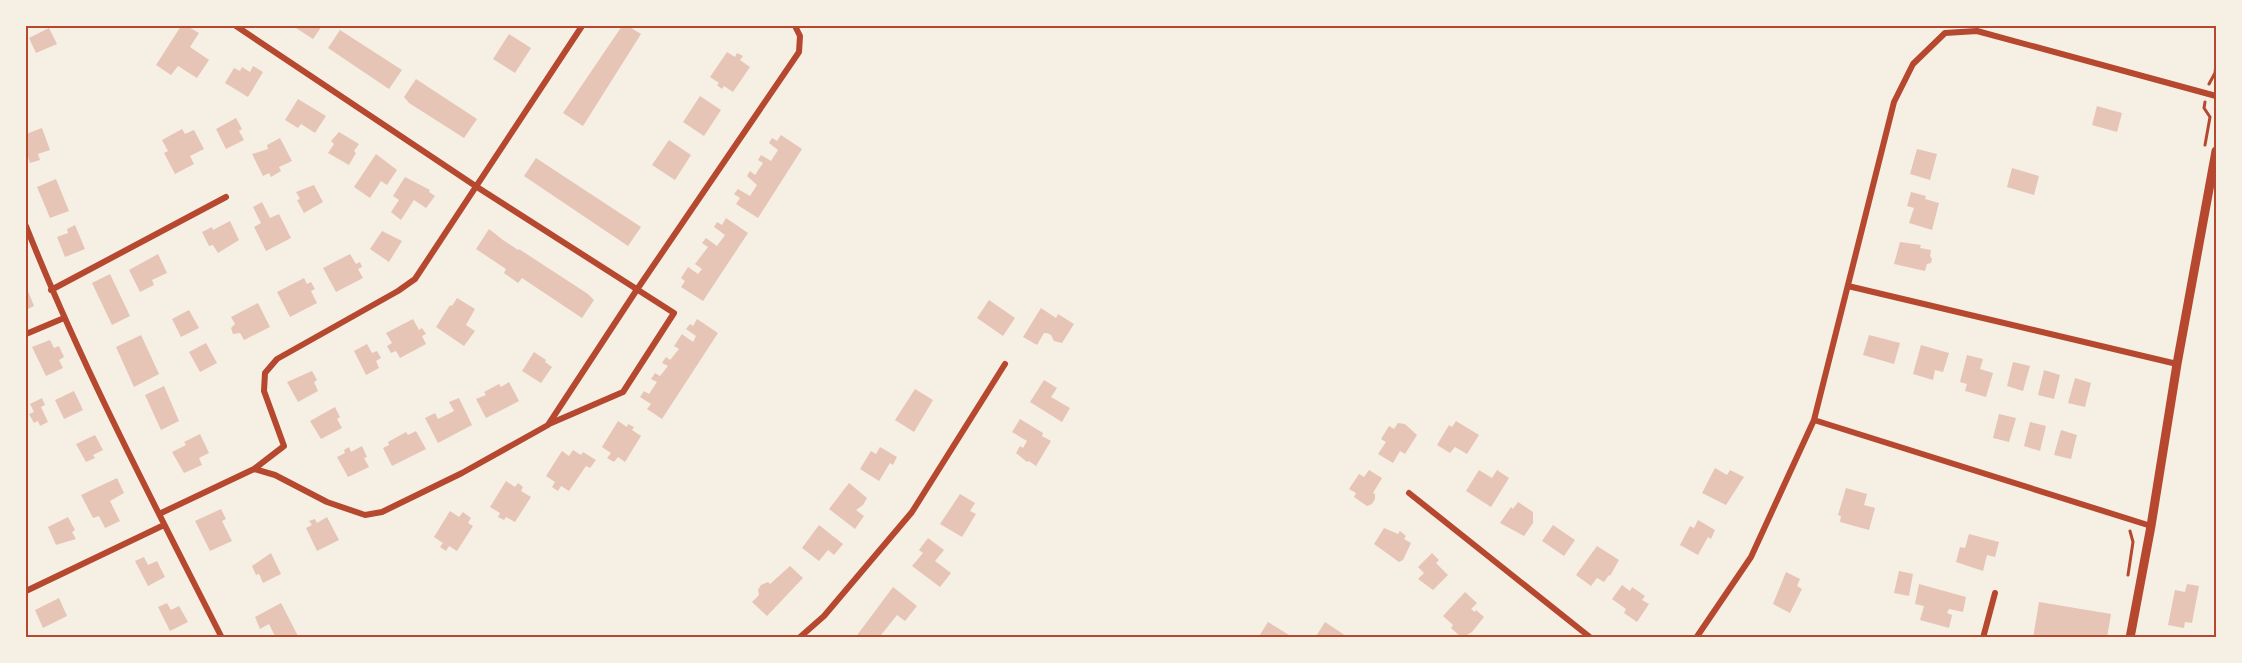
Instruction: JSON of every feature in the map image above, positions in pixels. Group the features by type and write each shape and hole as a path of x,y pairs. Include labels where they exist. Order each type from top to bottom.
{"street":[{"path":"236,26 477,187 674,314 623,392 548,425 462,473 382,512 365,515 327,502 275,475 254,469"},
{"path":"159,514 254,469 284,446 264,391 265,373 277,359 398,291 415,279 582,26"},
{"path":"548,425 636,291 799,52 800,36 795,26"},
{"path":"1696,638 1751,557 1814,420 1894,102 1913,64 1946,33 1977,31 2217,96"},
{"path":"2130,638 2177,364 2217,151"},
{"path":"51,290 226,197"},
{"path":"26,226 64,318 164,525 222,638"},
{"path":"1848,286 2177,364"},
{"path":"26,334 64,318"},
{"path":"799,638 824,616 912,512 1005,364"},
{"path":"1814,420 2151,526"},
{"path":"1410,493 1591,638"},
{"path":"26,591 164,525"},
{"path":"1983,638 1995,593"}],"building":[{"path":"181,26 187,26 199,33 190,47 209,60 197,78 178,66 171,75 156,65"},
{"path":"293,26 322,26 313,39"},
{"path":"622,26 628,26 641,34 583,126 563,113"},
{"path":"49,28 57,44 36,53 29,38"},
{"path":"340,30 402,70 389,89 328,48"},
{"path":"509,34 531,48 515,73 493,59"},
{"path":"727,52 735,57 737,53 743,56 740,60 750,67 733,92 724,86 722,89 717,85 719,83 710,77"},
{"path":"253,66 263,72 248,97 225,83 234,68 240,71 242,67 250,72"},
{"path":"416,79 477,119 464,138 409,103 404,97"},
{"path":"700,96 721,110 704,136 683,122"},
{"path":"298,99 326,116 315,133 301,124 298,128 285,120"},
{"path":"2097,106 2122,113 2117,132 2092,125"},
{"path":"236,118 242,129 239,131 244,140 226,149 216,129"},
{"path":"42,128 50,150 38,154 40,160 30,163 26,151 26,134"},
{"path":"182,129 185,134 194,130 204,149 190,156 194,164 175,174 164,153 168,151 162,140"},
{"path":"339,132 359,144 349,165 328,153 334,144 331,141"},
{"path":"781,135 802,149 758,218 736,204 740,198 734,194 738,189 750,196 757,185 747,176 750,171 755,175 763,163 758,160 761,155 771,161 778,150 769,143 772,138 777,141"},
{"path":"280,138 292,161 279,167 281,171 271,177 269,173 263,176 252,154 268,149 267,145"},
{"path":"669,140 691,155 675,180 652,165"},
{"path":"1917,149 1937,154 1930,180 1910,174"},
{"path":"376,154 397,170 387,185 381,181 370,198 354,187"},
{"path":"536,158 641,227 628,246 524,176"},
{"path":"2012,168 2039,176 2034,195 2007,187"},
{"path":"405,177 430,190 429,192 435,196 426,208 414,200 401,220 391,212 399,200 393,196"},
{"path":"56,179 69,211 50,218 37,187"},
{"path":"314,185 323,202 304,213 297,200 300,199 296,192"},
{"path":"1911,192 1939,203 1932,230 1909,223 1914,208 1907,206"},
{"path":"262,202 270,218 279,214 291,238 266,251 254,227 261,223 253,207"},
{"path":"726,218 748,233 703,301 681,287 685,281 681,278 688,267 698,274 702,269 695,264 708,247 702,243 706,238 717,246 725,235 714,227 717,222 722,225"},
{"path":"230,221 239,240 218,253 213,245 209,246 202,232 212,227 213,230"},
{"path":"75,225 85,249 65,257 57,237 68,233 67,229"},
{"path":"489,229 588,294 594,300 582,318 522,278 518,283 504,273 506,269 476,249"},
{"path":"382,231 402,241 389,262 370,249"},
{"path":"1900,242 1921,245 1920,248 1931,250 1931,263 1927,264 1925,271 1894,264"},
{"path":"158,254 167,273 152,280 154,285 140,292 129,270"},
{"path":"350,254 356,264 360,262 362,267 358,269 363,278 336,292 323,268"},
{"path":"110,274 130,316 112,325 92,283"},
{"path":"304,278 307,284 311,282 315,289 311,291 317,303 290,317 277,292"},
{"path":"26,286 34,306 26,310"},
{"path":"457,298 475,309 466,325 475,331 464,346 436,327"},
{"path":"989,300 1015,318 1003,336 977,318"},
{"path":"258,303 270,327 244,340 240,333 233,334 231,328 235,324 231,317"},
{"path":"1041,308 1056,318 1058,314 1074,324 1062,343 1054,341 1047,333 1044,333 1037,345 1023,337"},
{"path":"189,310 199,328 181,337 172,319"},
{"path":"413,319 419,330 422,328 426,334 422,336 426,344 400,358 396,351 391,353 387,346 392,343 386,333"},
{"path":"697,319 718,333 662,419 647,409 651,404 640,397 644,391 649,394 657,382 651,379 655,373 660,376 668,366 662,363 666,357 670,360 679,349 674,346 682,334 693,342 696,336 686,329 690,324 693,326"},
{"path":"141,335 159,374 134,387 116,347"},
{"path":"1869,335 1900,343 1894,364 1863,355"},
{"path":"50,340 54,348 59,346 64,357 59,360 63,368 46,376 32,347"},
{"path":"206,343 217,363 200,372 189,352"},
{"path":"367,344 372,353 377,351 381,358 376,361 379,368 366,375 354,351"},
{"path":"1921,345 1949,353 1943,372 1935,370 1933,380 1913,374"},
{"path":"534,352 552,367 541,383 522,371"},
{"path":"1967,355 1983,359 1980,369 1993,373 1986,397 1965,391 1967,384 1960,382"},
{"path":"2013,362 2030,366 2023,391 2007,386"},
{"path":"2044,370 2060,375 2054,399 2038,395"},
{"path":"312,371 317,380 314,382 318,391 298,402 287,382"},
{"path":"2075,378 2091,383 2085,407 2068,403"},
{"path":"1044,380 1057,388 1051,397 1070,408 1062,422 1030,402"},
{"path":"509,382 519,401 486,418 476,399 486,395 484,392 499,384 501,387"},
{"path":"164,386 179,421 161,430 145,395"},
{"path":"915,389 933,400 914,432 895,420"},
{"path":"74,391 83,410 64,419 55,400"},
{"path":"42,398 45,405 41,407 48,422 40,426 38,421 34,423 29,414 34,412 30,404"},
{"path":"459,398 472,425 438,443 425,418 435,413 438,419 454,411 449,402"},
{"path":"335,407 340,417 337,419 342,428 321,439 310,421"},
{"path":"1999,414 2016,418 2009,442 1993,438"},
{"path":"1020,419 1043,433 1042,436 1051,441 1036,466 1016,453 1027,441 1012,432"},
{"path":"618,421 627,427 628,424 634,427 632,430 641,436 625,462 618,457 614,462 607,458 611,453 602,447"},
{"path":"1456,421 1479,435 1467,454 1455,447 1450,453 1437,445 1449,425 1452,427"},
{"path":"2030,422 2046,426 2040,451 2024,446"},
{"path":"1398,423 1405,424 1417,435 1405,454 1400,451 1393,463 1378,454 1386,442 1381,439 1389,426 1394,429"},
{"path":"2061,430 2077,435 2071,459 2054,455"},
{"path":"416,431 426,449 392,466 383,448 389,445 388,442 406,432 408,435"},
{"path":"200,434 209,453 199,458 202,465 184,473 172,452 186,445 184,442"},
{"path":"95,435 103,450 93,455 95,458 86,462 76,444"},
{"path":"362,446 367,457 364,458 369,467 348,477 337,457 345,453 344,450 349,447 351,452"},
{"path":"880,447 897,457 893,465 890,463 879,481 860,469 871,451 876,454"},
{"path":"573,450 581,455 583,452 596,460 590,468 586,466 569,491 561,486 558,491 552,487 555,482 546,476 562,451 569,456"},
{"path":"1715,468 1727,475 1730,470 1744,477 1726,505 1702,493"},
{"path":"1369,470 1382,478 1373,493 1375,499 1367,506 1354,497 1356,493 1349,489 1359,474 1364,477"},
{"path":"1479,470 1492,478 1497,470 1509,478 1491,507 1466,491"},
{"path":"117,478 124,493 110,501 120,521 105,528 99,516 93,518 81,495"},
{"path":"506,481 515,487 518,483 523,487 521,491 531,497 515,522 506,517 504,520 498,517 500,513 490,507"},
{"path":"849,483 867,498 856,510 864,516 855,529 829,509"},
{"path":"1846,488 1867,494 1864,505 1875,508 1869,530 1840,522 1841,516 1838,515"},
{"path":"960,494 975,503 970,511 976,514 962,537 940,524"},
{"path":"1518,502 1533,512 1533,523 1524,536 1500,523 1511,507 1513,509"},
{"path":"221,509 226,519 222,521 232,541 210,551 195,521"},
{"path":"450,511 459,517 463,512 471,518 468,523 473,526 457,551 449,546 446,551 440,547 443,543 434,537"},
{"path":"68,517 75,530 72,532 76,539 56,545 48,527"},
{"path":"327,517 339,540 317,551 306,528 312,525 309,521 315,519 317,523"},
{"path":"1698,520 1715,530 1711,539 1708,537 1698,555 1680,545 1690,526 1694,528"},
{"path":"819,525 843,544 834,555 828,550 819,561 802,548"},
{"path":"1553,525 1575,540 1564,556 1542,541"},
{"path":"1384,528 1398,534 1400,531 1406,536 1404,539 1411,543 1403,560 1399,562 1374,544"},
{"path":"1969,534 1999,542 1995,557 1987,555 1983,571 1956,562 1960,547 1965,548"},
{"path":"928,538 944,550 935,561 951,573 940,587 912,566 923,553 919,550"},
{"path":"1597,546 1619,560 1604,582 1597,578 1591,586 1576,575"},
{"path":"271,553 281,574 263,583 252,566"},
{"path":"1432,553 1439,560 1436,563 1448,575 1433,590 1418,579 1424,573 1418,567"},
{"path":"144,557 148,565 157,561 165,577 148,586 135,561"},
{"path":"790,566 803,578 767,616 752,602 759,595 758,590 761,585 768,582 770,584"},
{"path":"1899,571 1913,574 1909,596 1894,593"},
{"path":"1786,572 1800,579 1797,586 1802,589 1790,613 1773,604"},
{"path":"1919,584 1966,597 1963,612 1949,609 1947,613 1952,615 1949,628 1920,620 1924,606 1915,604"},
{"path":"2187,584 2199,586 2192,623 2185,622 2184,628 2168,625 2175,590 2185,592"},
{"path":"1622,585 1630,591 1632,587 1645,596 1642,600 1649,604 1637,622 1624,613 1626,609 1612,599"},
{"path":"893,587 917,606 905,621 897,615 881,635 884,638 855,638"},
{"path":"1465,592 1477,603 1471,609 1484,617 1472,632 1462,638 1443,616"},
{"path":"59,598 67,616 43,628 35,610"},
{"path":"2039,602 2111,614 2107,638 2033,638"},
{"path":"167,603 171,610 179,606 188,622 170,631 158,607"},
{"path":"281,603 299,638 276,638 269,624 260,629 255,617"},
{"path":"1268,622 1289,635 1287,638 1258,638"},
{"path":"1325,622 1349,638 1315,638"}]}
